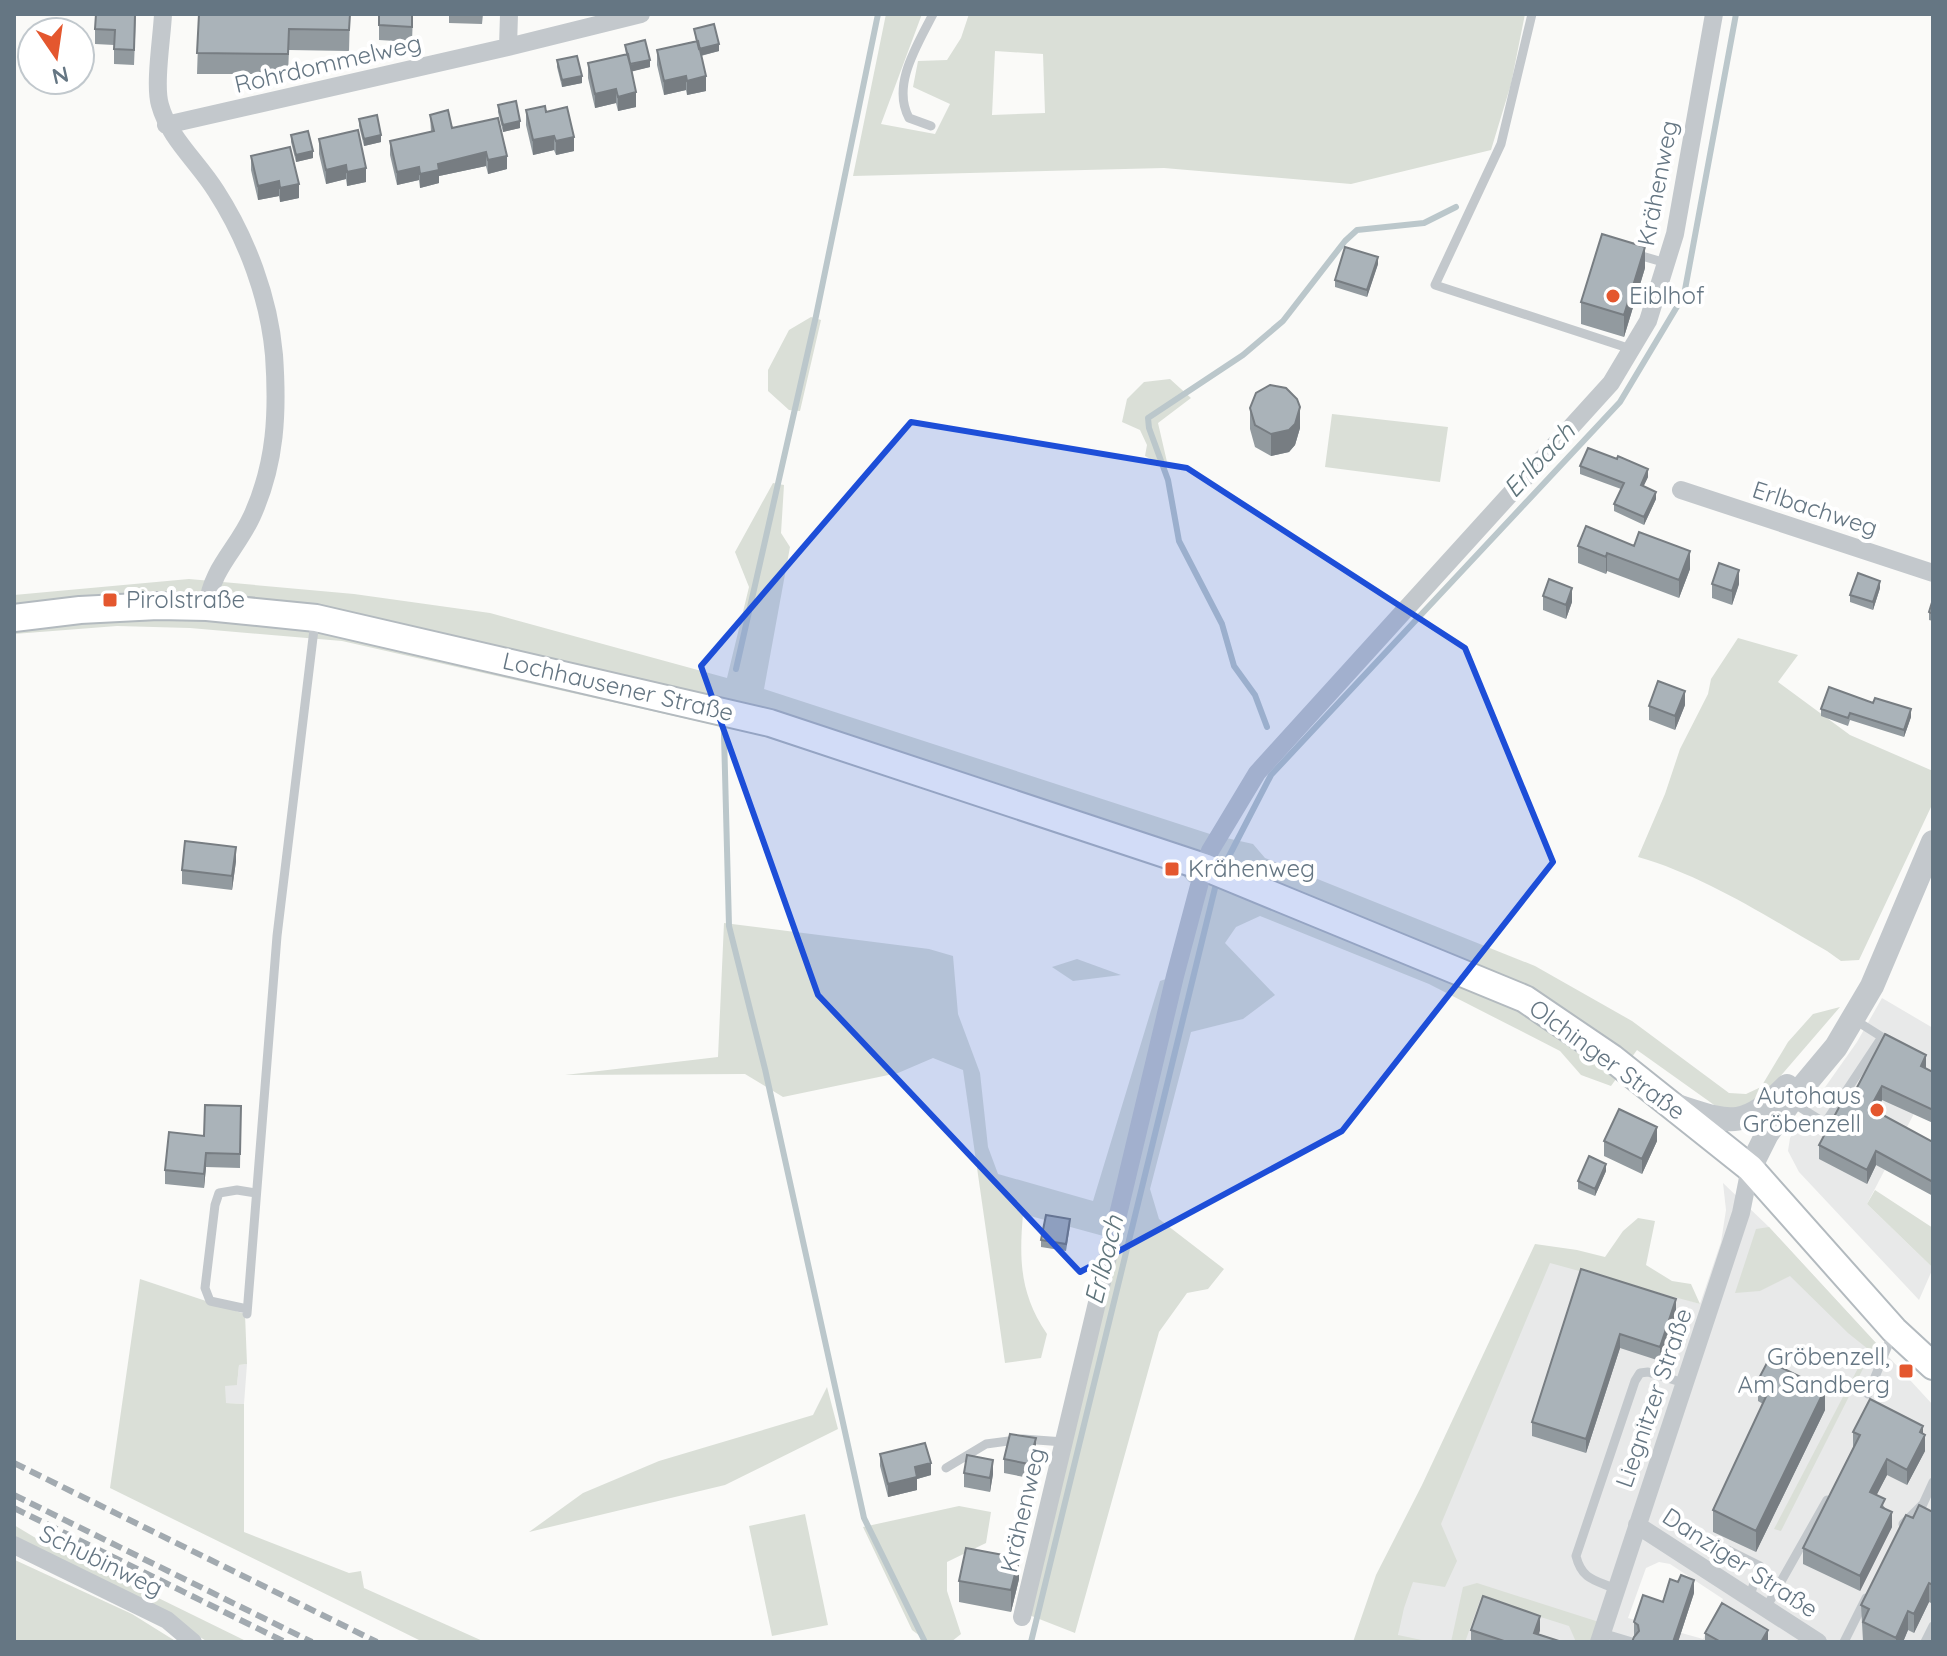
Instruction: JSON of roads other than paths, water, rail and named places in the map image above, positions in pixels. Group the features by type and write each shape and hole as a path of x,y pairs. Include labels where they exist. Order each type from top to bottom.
{"main road":[{"name":"Lochhausener Straße","path":"14,618 80,610 158,606 207,607 316,618 770,723 1204,867"},
{"name":"Olchinger Straße","path":"1204,867 1525,999 1612,1058 1750,1168 1894,1330 1933,1366"}],"street":[{"path":"163,14 159,100 166,125 215,189 234,220 266,306 273,353 276,436 267,474 252,516 214,576 207,607"},
{"path":"508,47 509,14"},
{"name":"Rohrdommelweg","path":"166,125 641,14"},
{"name":"Krähenweg","path":"1022,1617 1210,851 1257,773 1611,383 1648,321 1675,234 1714,14"},
{"name":"Erlbachweg","path":"1681,490 1933,573"},
{"path":"1750,1168 1767,1134 1836,1047 1872,986 1933,842"},
{"path":"1669,1103 1733,1121 1764,1109 1853,1018"},
{"name":"Liegnitzer Straße","path":"1601,1637 1741,1213 1750,1168"},
{"name":"Danziger Straße","path":"1637,1525 1818,1642"},
{"name":"Schubinweg","path":"14,1545 167,1620 193,1642"}],"lane":[{"path":"931,126 909,118 902,106 902,94 912,55 933,14"},
{"path":"1532,14 1501,144 1435,285 1631,349"},
{"path":"1622,251 1666,263"},
{"path":"256,1193 237,1190 219,1193 205,1288 210,1301 247,1312 277,936 316,618"},
{"path":"1790,1102 1825,1123 1882,1037 1853,1018"},
{"path":"1868,1394 1894,1330"},
{"path":"1616,1589 1588,1578 1580,1569 1576,1556 1635,1381 1640,1373 1648,1372 1684,1383"},
{"path":"946,1468 986,1444 1023,1439 1064,1442"},
{"path":"1894,1540 1901,1526 1923,1504 1933,1482"},
{"path":"1766,1608 1827,1500"},
{"path":"1726,1549 1760,1566 1749,1598"},
{"path":"1848,1641 1874,1582"},
{"path":"1925,1642 1933,1626"},
{"path":"1601,1637 1632,1642"}],"waterway":[{"path":"736,669 816,316 878,14"},
{"name":"Erlbach","path":"1227,860 1271,775 1620,402 1684,295 1736,14"},
{"path":"1267,727 1255,695 1234,666 1222,624 1179,541 1168,480 1148,418 1243,355 1283,321 1357,230 1424,223 1456,207"},
{"path":"724,734 729,926 765,1069 864,1518 925,1642"},
{"name":"Erlbach","path":"1031,1642 1215,888"}],"railway":[{"path":"14,1463 377,1642"},
{"path":"14,1495 312,1642"},
{"path":"14,1508 285,1642"}],"place":[{"name":"Eiblhof","path":"1613,296"},
{"name":"Pirolstraße","path":"110,600"},
{"name":"Krähenweg","path":"1172,869"},
{"name":"Autohaus Gröbenzell","path":"1877,1110"},
{"name":"Gröbenzell, Am Sandberg","path":"1906,1371"}]}
